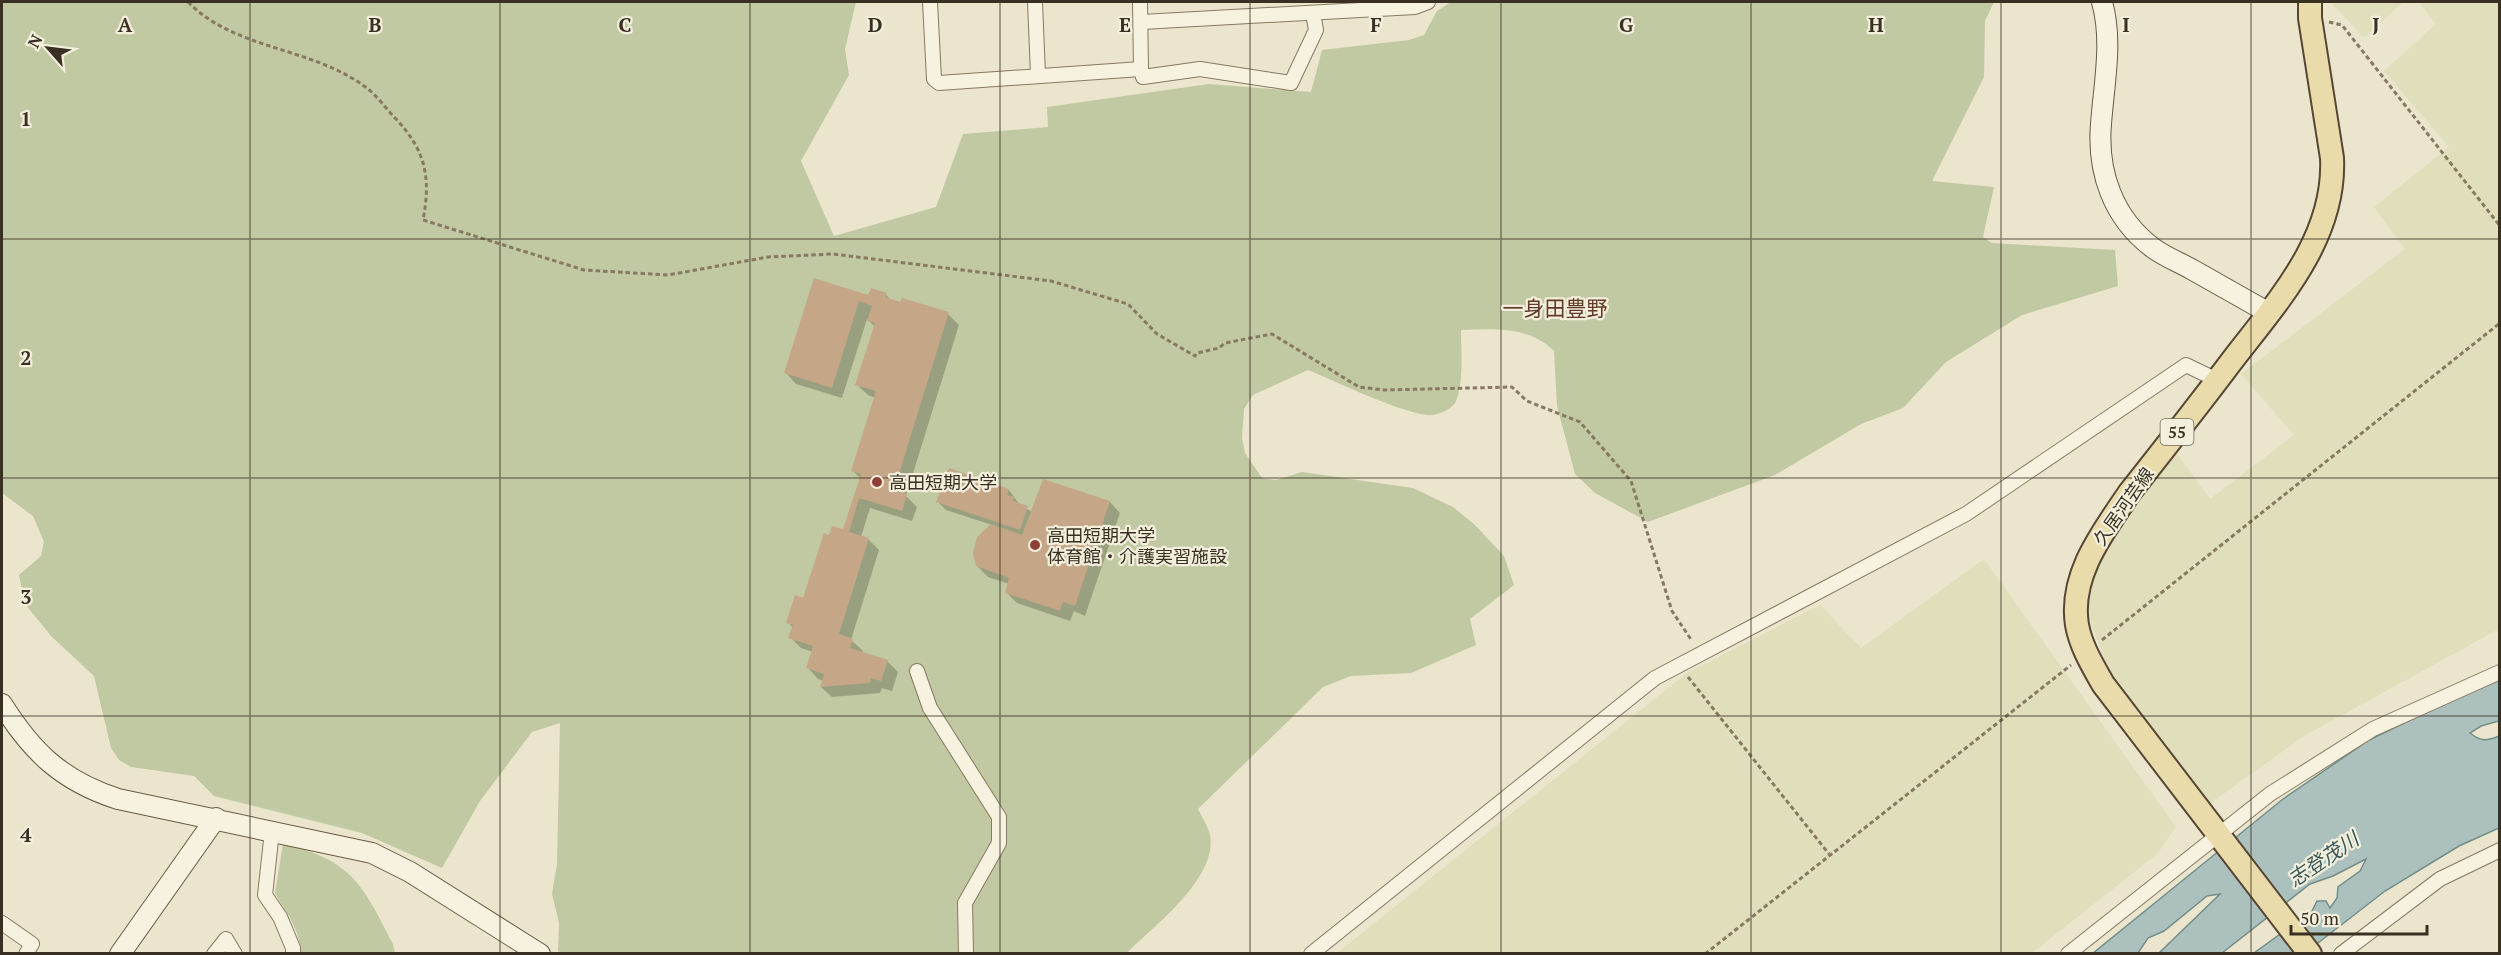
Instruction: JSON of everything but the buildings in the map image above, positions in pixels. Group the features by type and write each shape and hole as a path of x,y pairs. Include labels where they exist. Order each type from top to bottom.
{"main road":[{"name":"久居河芸線","path":"2310,10 2333,178 2330,200 2313,245 2290,284 2269,313 2130,492 2091,554 2079,580 2075,604 2077,627 2086,653 2103,684 2310,954"}],"street":[{"path":"930,2 934,79 939,83 1141,69"},
{"path":"1035,2 1038,75"},
{"path":"1140,2 1143,77 1200,69 1292,83 1316,30 1313,13"},
{"path":"2102,2 2106,16 2108,42 2100,148 2103,172 2111,197 2123,219 2154,249 2269,313"},
{"path":"1142,22 1313,13 1419,3"},
{"path":"1311,954 1655,678 1966,514 2186,365 2217,381"},
{"path":"917,671 930,708 999,817 999,843 965,903 966,954"},
{"path":"2068,954 2270,794 2373,729 2499,672"},
{"path":"2,704 17,729 47,762 93,791 118,799 372,853 410,872 540,954"},
{"path":"120,954 216,818"},
{"path":"272,831 265,895 280,917 293,948 293,954"},
{"path":"2341,954 2440,879 2499,850"},
{"path":"2,923 32,944 26,954"},
{"path":"214,954 226,939 236,954"}],"path":[{"path":"188,2 200,14 245,38 321,63 365,86 406,129 424,158 427,199 423,220 584,270 668,275 768,257 833,255 992,273 1051,281 1128,304 1157,334 1195,356 1197,353 1219,348 1225,343 1272,334 1359,387 1384,390 1512,387 1527,401 1580,422 1631,481 1672,611 1700,654"},
{"path":"2310,10 2342,25 2499,226"},
{"path":"1705,954 2499,323"},
{"path":"1678,665 1828,854"}],"shaded area":[{"path":"2331,2 2403,2 2364,38"},
{"path":"2419,2 2499,2 2499,629 2304,736 2208,805 2109,671 2087,613 2096,566 2141,492 2176,452 2210,499 2294,435 2241,374 2405,249 2374,207 2449,147 2384,71 2436,24"},
{"path":"1984,559 2176,827 2157,854 2032,953 1337,953 1687,673 1820,605 1861,648"}],"green space":[{"path":"2,2 856,2 845,49 849,75 801,161 834,236 936,207 963,134 1048,127 1047,107 1209,84 1311,92 1322,50 1409,40 1424,35 1437,11 1451,2 1994,2 1985,21 1984,77 1932,181 1994,187 1983,237 1992,243 2115,250 2118,286 2022,315 1946,362 1903,408 1861,424 1775,475 1648,522 1595,493 1575,474 1557,406 1554,351 1534,337 1510,331 1461,330 1458,396 1450,408 1434,415 1413,412 1367,396 1308,370 1253,395 1244,409 1242,438 1245,453 1262,478 1276,480 1302,472 1413,488 1453,507 1475,525 1504,556 1514,585 1470,619 1476,645 1411,673 1351,676 1323,687 1198,809 1210,835 1210,851 1204,868 1182,900 1127,953 561,953 558,951 559,923 552,894 557,864 560,723 532,732 480,801 442,868 362,833 214,796 194,776 131,767 119,760 111,748 94,676 52,637 25,604 19,575 41,556 44,542 33,516 2,493"},
{"path":"283,844 326,858 353,878 373,906 393,944 395,953 300,953 296,930 275,893"}],"water":[{"name":"志登茂川","path":"2499,679 2499,721 2481,726 2470,733 2484,740 2499,736 2499,828 2459,846 2385,891 2305,953 2254,953 2312,911 2317,901 2326,901 2330,908 2337,898 2338,887 2360,871 2366,859 2333,876 2310,884 2222,953 2159,953 2220,894 2207,896 2164,931 2148,938 2138,953 2092,954 2283,799 2369,740"}],"place":[{"name":"高田短期大学","path":"877,482"},
{"name":"高田短期大学 体育館・介護実習施設","path":"1035,545"}],"district":[{"name":"一身田豊野","path":"1555,308"}]}
